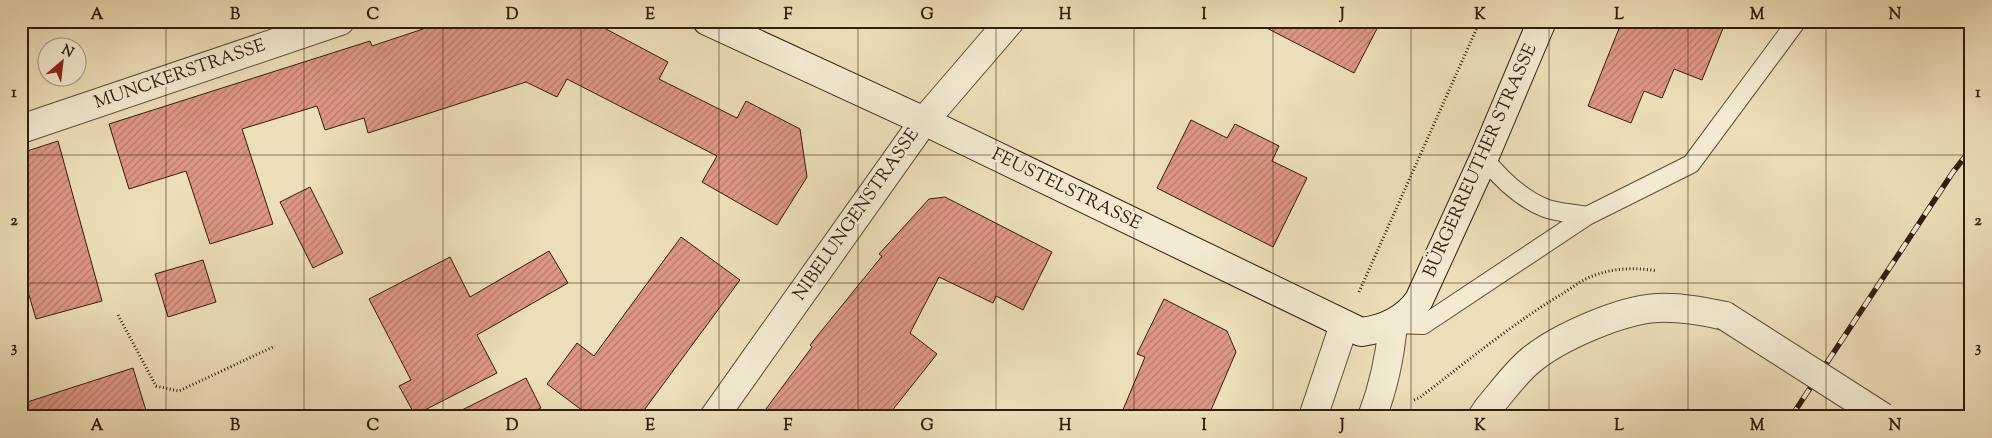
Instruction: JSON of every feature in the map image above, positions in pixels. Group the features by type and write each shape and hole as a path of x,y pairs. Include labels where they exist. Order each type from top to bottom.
{"street":[{"name":"MUNCKERSTRASSE","path":"21,129 340,21"},
{"name":"FEUSTELSTRASSE","path":"707,21 924,121 1361,332 1376,330 1393,324 1411,311 1420,300"},
{"name":"NIBELUNGENSTRASSE","path":"714,417 924,121 1010,21"},
{"name":"BÜRGERREUTHER STRASSE","path":"1420,300 1484,158 1542,21"},
{"path":"1482,417 1531,360 1569,336 1614,318 1656,308 1691,309 1725,316 1883,417"},
{"path":"1372,417 1383,390 1389,361 1393,324"},
{"path":"1312,417 1344,325"}],"lane":[{"path":"1393,324 1423,325 1588,216 1691,164 1797,21"},
{"path":"1484,158 1498,176 1522,196 1545,208 1588,216"}],"path":[{"path":"1344,325 1480,21"},
{"path":"118,315 156,386 179,391 275,346"}],"building":[{"path":"447,21 591,21 668,62 659,79 737,118 746,101 800,129 807,177 777,225 702,182 717,156 567,79 557,97 526,82 368,133 364,118 325,130 317,106 242,129 273,224 210,244 186,171 129,189 109,124 370,41 372,46"},
{"path":"1253,21 1381,21 1354,73"},
{"path":"1622,21 1726,21 1702,80 1674,69 1662,98 1644,91 1631,123 1588,106"},
{"path":"1191,120 1227,138 1235,124 1279,146 1272,161 1307,178 1273,247 1157,188"},
{"path":"58,141 102,301 36,319 21,268 21,153"},
{"path":"310,187 343,253 313,268 280,202"},
{"path":"945,197 1052,252 1023,310 996,296 993,303 939,277 910,333 937,354 887,417 760,417 812,347 810,345 882,256 879,254 929,199"},
{"path":"681,237 740,280 639,417 591,417 547,384 577,343 594,356"},
{"path":"549,251 568,283 477,335 497,373 415,415 399,386 411,380 369,299 450,257 470,297"},
{"path":"203,260 216,302 168,317 155,274"},
{"path":"1164,299 1227,331 1236,352 1208,417 1120,417 1145,357 1137,354"},
{"path":"133,368 148,417 21,417 21,404"},
{"path":"526,378 541,408 522,417 448,417"}],"railway":[{"path":"1791,417 1953,172 1971,149"}]}
